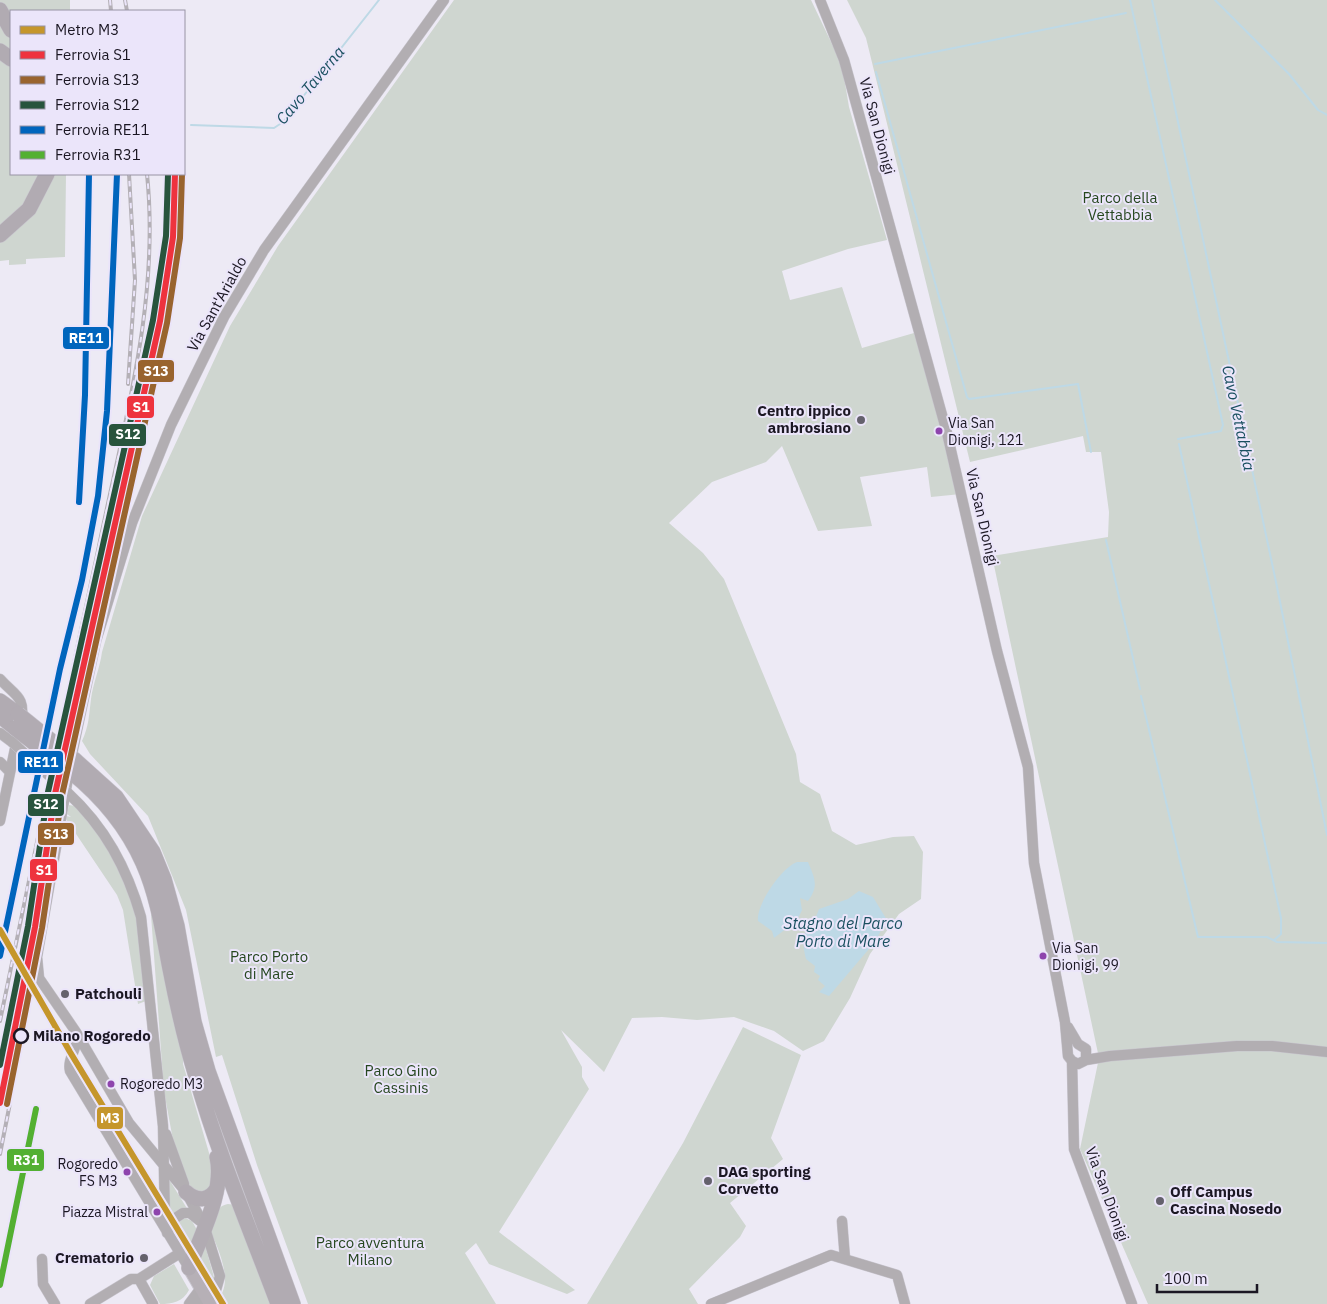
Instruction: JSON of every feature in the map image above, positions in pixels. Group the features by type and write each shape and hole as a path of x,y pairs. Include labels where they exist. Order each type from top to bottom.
{"highway":[{"path":"0,10 10,28"},
{"path":"0,222 22,202 37,175"},
{"path":"0,235 28,209 46,175"},
{"path":"0,700 15,728"},
{"path":"0,716 116,797 154,852 164,879 177,926 194,1022 208,1071 293,1304"},
{"path":"73,766 129,836 143,862 156,901 188,1048 212,1129 278,1304"},
{"path":"188,1048 188,1070 218,1159 217,1188 189,1268"},
{"path":"186,1192 191,1197 205,1199 213,1194 217,1188"}],"main road":[{"path":"189,1268 205,1299"}],"street":[{"name":"Via Sant'Arialdo","path":"186,1192 129,1123 76,1032 39,978 36,967 73,749 96,641 132,523 171,425 224,317 264,250 444,0"},
{"name":"Via San Dionigi","path":"820,0 846,68 947,432 997,651 1028,767 1034,863 1065,1022 1074,1047"},
{"path":"0,678 18,696 24,708 0,821"},
{"path":"0,733 15,728 68,792 90,815 113,847 128,876 137,902 144,936 163,1126 167,1233"},
{"path":"0,762 10,772"},
{"path":"76,1032 77,1047 71,1059 70,1071 189,1268"},
{"name":"Via San Dionigi","path":"1074,1047 1068,1056 1081,1059 1237,1046 1272,1046 1327,1052"},
{"name":"Via San Dionigi","path":"1074,1047 1085,1047 1073,1090 1074,1149 1132,1304"},
{"path":"71,1059 82,1055 94,1064"},
{"path":"163,1126 186,1192 204,1225 220,1276 217,1288 205,1299 189,1304"},
{"path":"167,1233 174,1219 183,1213 193,1215 204,1225"},
{"path":"842,1221 845,1259"},
{"path":"90,1304 131,1279 139,1279 180,1253"},
{"path":"711,1304 831,1256 897,1275 905,1304"},
{"path":"42,1259 43,1284 55,1304"},
{"path":"139,1279 153,1304"}],"green space":[{"path":"0,0 70,0 70,10 10,10 10,175 66,175 65,257 26,259 26,264 9,265 9,260 0,261"},
{"path":"454,0 811,0 842,65 849,107 887,240 848,249 782,271 790,300 842,287 862,348 914,333 946,435 961,494 931,497 927,467 860,477 872,526 818,531 782,446 766,462 712,482 669,523 703,553 724,579 796,754 800,782 820,794 832,831 856,845 893,837 914,836 923,852 921,899 899,914 870,954 850,998 824,1041 803,1051 774,1031 734,1017 697,1020 662,1017 632,1018 604,1072 561,1030 582,1067 582,1077 589,1089 499,1232 575,1290 567,1294 489,1264 476,1243 465,1253 496,1304 308,1304 257,1165 222,1055 216,1057 186,910 148,816 90,754 82,741 102,652 142,516 230,326 278,246"},
{"name":"Parco della Vettabbia","path":"847,0 1327,0 1327,1304 1148,1304 1080,1149 1099,1058 992,556 1108,537 1109,512 1101,452 1086,452 1083,436 970,462 866,38"},
{"path":"69,805 75,806 111,850 136,914 146,1001 138,1004 123,910 117,895 66,819 66,816 71,817 67,814"},
{"path":"154,908 184,1048 183,1064 214,1170 213,1183 205,1194 189,1188 175,1151 164,1091 151,915"},
{"name":"DAG sporting Corvetto","path":"743,1027 801,1055 771,1138 783,1159 730,1203 746,1226 740,1237 689,1289 698,1304 587,1304 683,1143"},
{"path":"167,1176 188,1210 170,1219"},
{"path":"228,1204 235,1205 272,1304 216,1304 214,1301 221,1295 225,1277 220,1255 208,1228 218,1210"},
{"path":"185,1218 192,1221 197,1230 188,1257 175,1229 176,1223"},
{"path":"205,1245 215,1281 211,1288 208,1288 200,1276 198,1267"},
{"path":"174,1264 189,1290 177,1302 160,1304 150,1285 154,1276"}],"water":[{"name":"Stagno del Parco Porto di Mare","path":"797,862 808,862 815,882 814,891 808,901 800,898 802,910 794,927 787,928 774,938 772,931 758,921 758,914 765,897 777,879"},
{"name":"Stagno del Parco Porto di Mare","path":"859,891 873,897 887,920 874,943 829,996 819,992 825,986 818,980 820,976 814,972 815,966 806,959 804,936 819,909 848,899"}],"waterway":[{"name":"Cavo Taverna","path":"191,125 274,128 283,122 379,0"},
{"path":"1130,0 1223,425 1221,431 1178,439"},
{"name":"Cavo Vettabbia","path":"1152,0 1276,582 1327,835"},
{"path":"1215,0 1289,74 1318,110 1327,115"},
{"path":"875,64 1126,13"},
{"path":"876,72 967,397 969,399 1078,384 1091,452"},
{"path":"1179,444 1281,918 1281,934 1274,940"},
{"path":"1106,540 1140,689"},
{"path":"1141,696 1198,937 1267,937 1277,942 1327,943"}],"railway":[{"path":"110,0 111,10"},
{"path":"125,0 127,10"},
{"path":"128,384 135,280 129,175"},
{"path":"0,1021 129,408 137,362 148,268 150,221 147,175"},
{"path":"0,1154 10,1103"}],"metro line":[{"name":"M3","path":"0,930 70,1052 223,1304"}],"rail line":[{"name":"RE11","path":"79,502 85,395 89,175"},
{"name":"RE11","path":"0,956 60,669 82,580 98,496 107,411 117,175"},
{"name":"S12","path":"0,1065 28,926 48,792 153,320 166,236 168,175"},
{"name":"S1","path":"0,1103 35,927 55,794 160,321 173,237 175,175"},
{"name":"S13","path":"7,1104 42,928 62,795 167,323 180,238 182,175"},
{"name":"R31","path":"0,1285 36,1109"}],"place":[{"name":"Centro ippico ambrosiano","path":"861,420"},
{"name":"Via San Dionigi, 121","path":"939,431"},
{"name":"Via San Dionigi, 99","path":"1043,956"},
{"name":"Patchouli","path":"65,994"},
{"name":"Milano Rogoredo","path":"21,1036"},
{"name":"Rogoredo M3","path":"111,1084"},
{"name":"Rogoredo FS M3","path":"127,1172"},
{"name":"DAG sporting Corvetto","path":"708,1181"},
{"name":"Off Campus Cascina Nosedo","path":"1160,1201"},
{"name":"Piazza Mistral","path":"157,1212"},
{"name":"Crematorio","path":"144,1258"}],"park label":[{"name":"Parco Porto di Mare","path":"269,966"},
{"name":"Parco Gino Cassinis","path":"401,1080"},
{"name":"Parco avventura Milano","path":"370,1252"}]}
